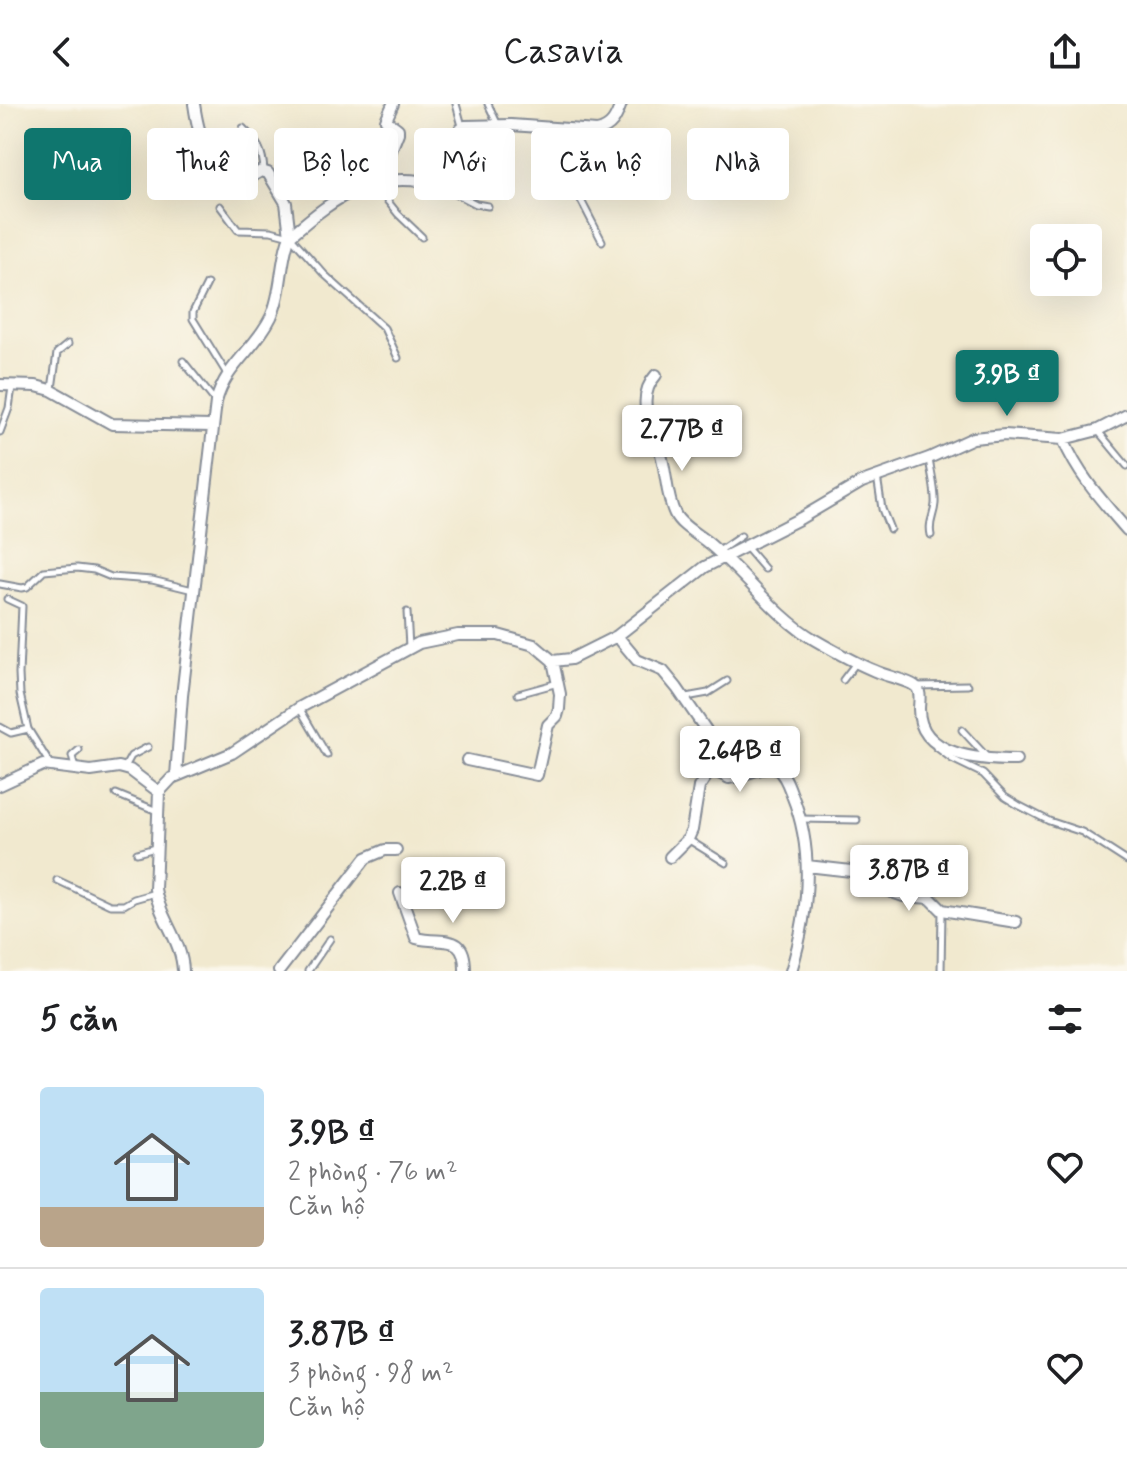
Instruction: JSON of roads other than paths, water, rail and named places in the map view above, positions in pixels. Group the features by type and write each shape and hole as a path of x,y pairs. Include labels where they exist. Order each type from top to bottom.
{"street":[{"path":"176,776 177,741 216,402 227,374 269,320 281,282 290,236 286,203 264,171 246,180 210,156 197,125 194,104"},
{"path":"393,104 386,120 397,128"},
{"path":"606,128 614,122 621,104"},
{"path":"462,128 563,128"},
{"path":"290,236 338,200"},
{"path":"656,375 647,385 644,400 662,457 675,514 722,554 790,623 874,671 915,686 920,693 920,719 930,736 961,756 1016,760"},
{"path":"6,385 51,390 112,424 212,426"},
{"path":"553,661 571,659 617,636 722,554 743,541 801,518 849,488 877,475 929,458 961,442 988,435 1063,439 1098,430 1127,415"},
{"path":"1063,439 1096,495 1127,530"},
{"path":"183,971 176,939 156,893 159,792 165,783 232,753 299,708 419,643 458,635 498,635 534,645 553,661 559,709 548,725 537,775 467,760"},
{"path":"617,636 637,660 663,671 685,698 706,730 717,772 729,778 765,768 776,769 787,782 800,819 807,866 807,885 791,971"},
{"path":"1,781 51,765 91,771 124,768 159,792"},
{"path":"670,857 688,839 696,818 699,787 713,766"},
{"path":"279,971 366,858 385,850 396,850"},
{"path":"807,866 860,872 889,891 930,898 942,910 1016,922"},
{"path":"400,893 416,938 445,940 458,945 464,952 465,971"}],"lane":[{"path":"456,104 462,128"},
{"path":"488,104 498,126"},
{"path":"258,142 264,171"},
{"path":"389,200 398,214 422,237"},
{"path":"468,200 488,206"},
{"path":"581,200 602,241"},
{"path":"220,206 242,232 271,231 290,236 324,274 384,328 398,358"},
{"path":"207,284 193,312 193,319 227,374"},
{"path":"51,390 57,353 68,344"},
{"path":"183,361 216,402"},
{"path":"0,432 9,408 6,385"},
{"path":"1098,430 1127,466"},
{"path":"929,458 935,495 929,522 931,535"},
{"path":"877,475 882,509 890,529"},
{"path":"743,541 765,569"},
{"path":"0,584 27,587 44,571 77,568 111,577 152,580 194,590"},
{"path":"7,599 22,606 19,674 28,729 51,765"},
{"path":"407,612 409,647"},
{"path":"843,680 857,662"},
{"path":"685,698 708,693 727,681"},
{"path":"518,694 558,683"},
{"path":"915,686 968,685"},
{"path":"299,708 327,755"},
{"path":"0,727 11,733 28,729"},
{"path":"962,730 990,760"},
{"path":"930,736 941,752 983,774 1005,797 1049,821 1082,832 1127,861"},
{"path":"124,768 131,756 148,747"},
{"path":"75,769 72,756 79,750"},
{"path":"116,794 158,811"},
{"path":"800,819 857,820"},
{"path":"688,839 726,863"},
{"path":"137,853 156,847"},
{"path":"917,897 924,889 926,871"},
{"path":"57,880 110,905 124,905 156,893"},
{"path":"941,971 942,910"},
{"path":"308,971 330,939"}]}
